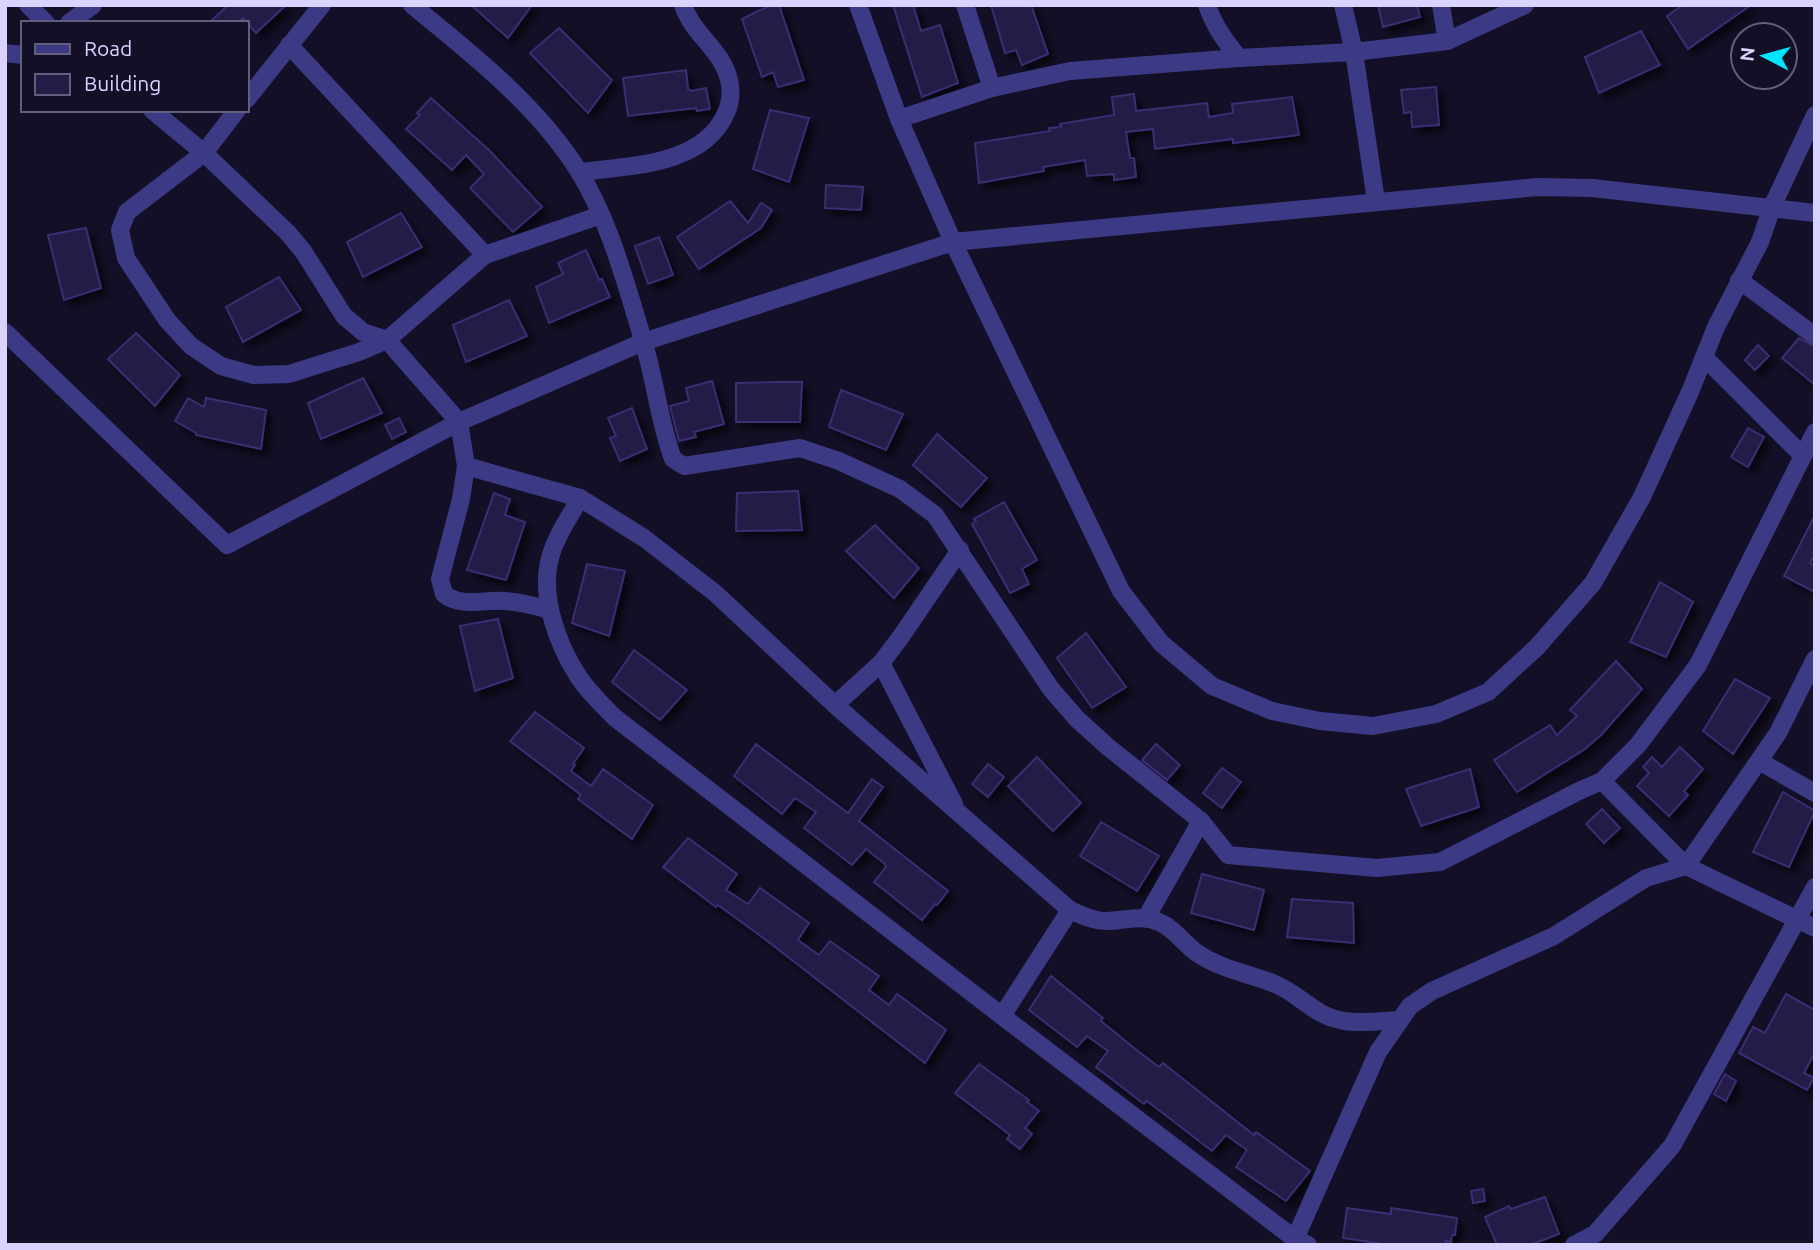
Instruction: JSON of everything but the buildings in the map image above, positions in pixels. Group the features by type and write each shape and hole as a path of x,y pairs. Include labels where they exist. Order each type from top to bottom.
{"street":[{"path":"28,5 44,21"},
{"path":"72,21 93,5"},
{"path":"248,98 323,5"},
{"path":"412,5 477,58 520,100 550,130 579,172 601,215 643,342 669,449 678,464 684,466 800,448 839,461 900,489 935,515 1051,689 1077,719 1200,821 1228,855 1377,868 1440,862 1602,781 1638,745 1698,665 1815,432"},
{"path":"579,172 645,163 680,154 708,139 721,123 731,94 729,77 722,60 690,23 683,5"},
{"path":"858,5 899,120 953,242 1121,591 1161,643 1212,686 1272,711 1320,721 1373,726 1436,714 1488,692 1538,647 1593,583 1642,497 1716,327 1760,242 1772,207 1815,115"},
{"path":"965,5 992,88"},
{"path":"1207,5 1212,21 1238,58"},
{"path":"1343,5 1354,52 1376,201"},
{"path":"1441,5 1447,41"},
{"path":"899,120 992,88 1070,71 1354,52 1447,41 1525,5"},
{"path":"289,45 485,255"},
{"path":"154,112 204,153 288,233 303,251 344,316 363,332 387,340 458,422 466,466 461,499 440,579 444,594 454,601 501,600 550,610"},
{"path":"235,112 204,153 127,212 120,230 126,258 167,320 191,346 220,366 254,375 289,374 359,352 387,340 485,255 601,215"},
{"path":"5,332 227,545 458,422 643,342 953,242 1538,187 1592,188 1815,213"},
{"path":"1739,280 1815,336"},
{"path":"1704,357 1803,456"},
{"path":"466,466 580,498 644,538 715,593 835,705 1070,910 1095,920 1146,918 1170,928 1197,953 1212,962 1283,988 1334,1019 1349,1023 1399,1020"},
{"path":"580,498 549,559 546,579 550,610 562,645 578,676 614,717 1002,1016 1302,1242 1378,1052 1410,1006 1432,990 1555,936 1646,878 1686,866 1778,733 1815,659"},
{"path":"835,705 881,663 960,550"},
{"path":"881,663 959,814"},
{"path":"1759,761 1815,793"},
{"path":"1602,781 1686,866 1815,929"},
{"path":"1146,918 1200,821"},
{"path":"1574,1245 1595,1234 1672,1146 1815,887"},
{"path":"1002,1016 1070,910"}]}
